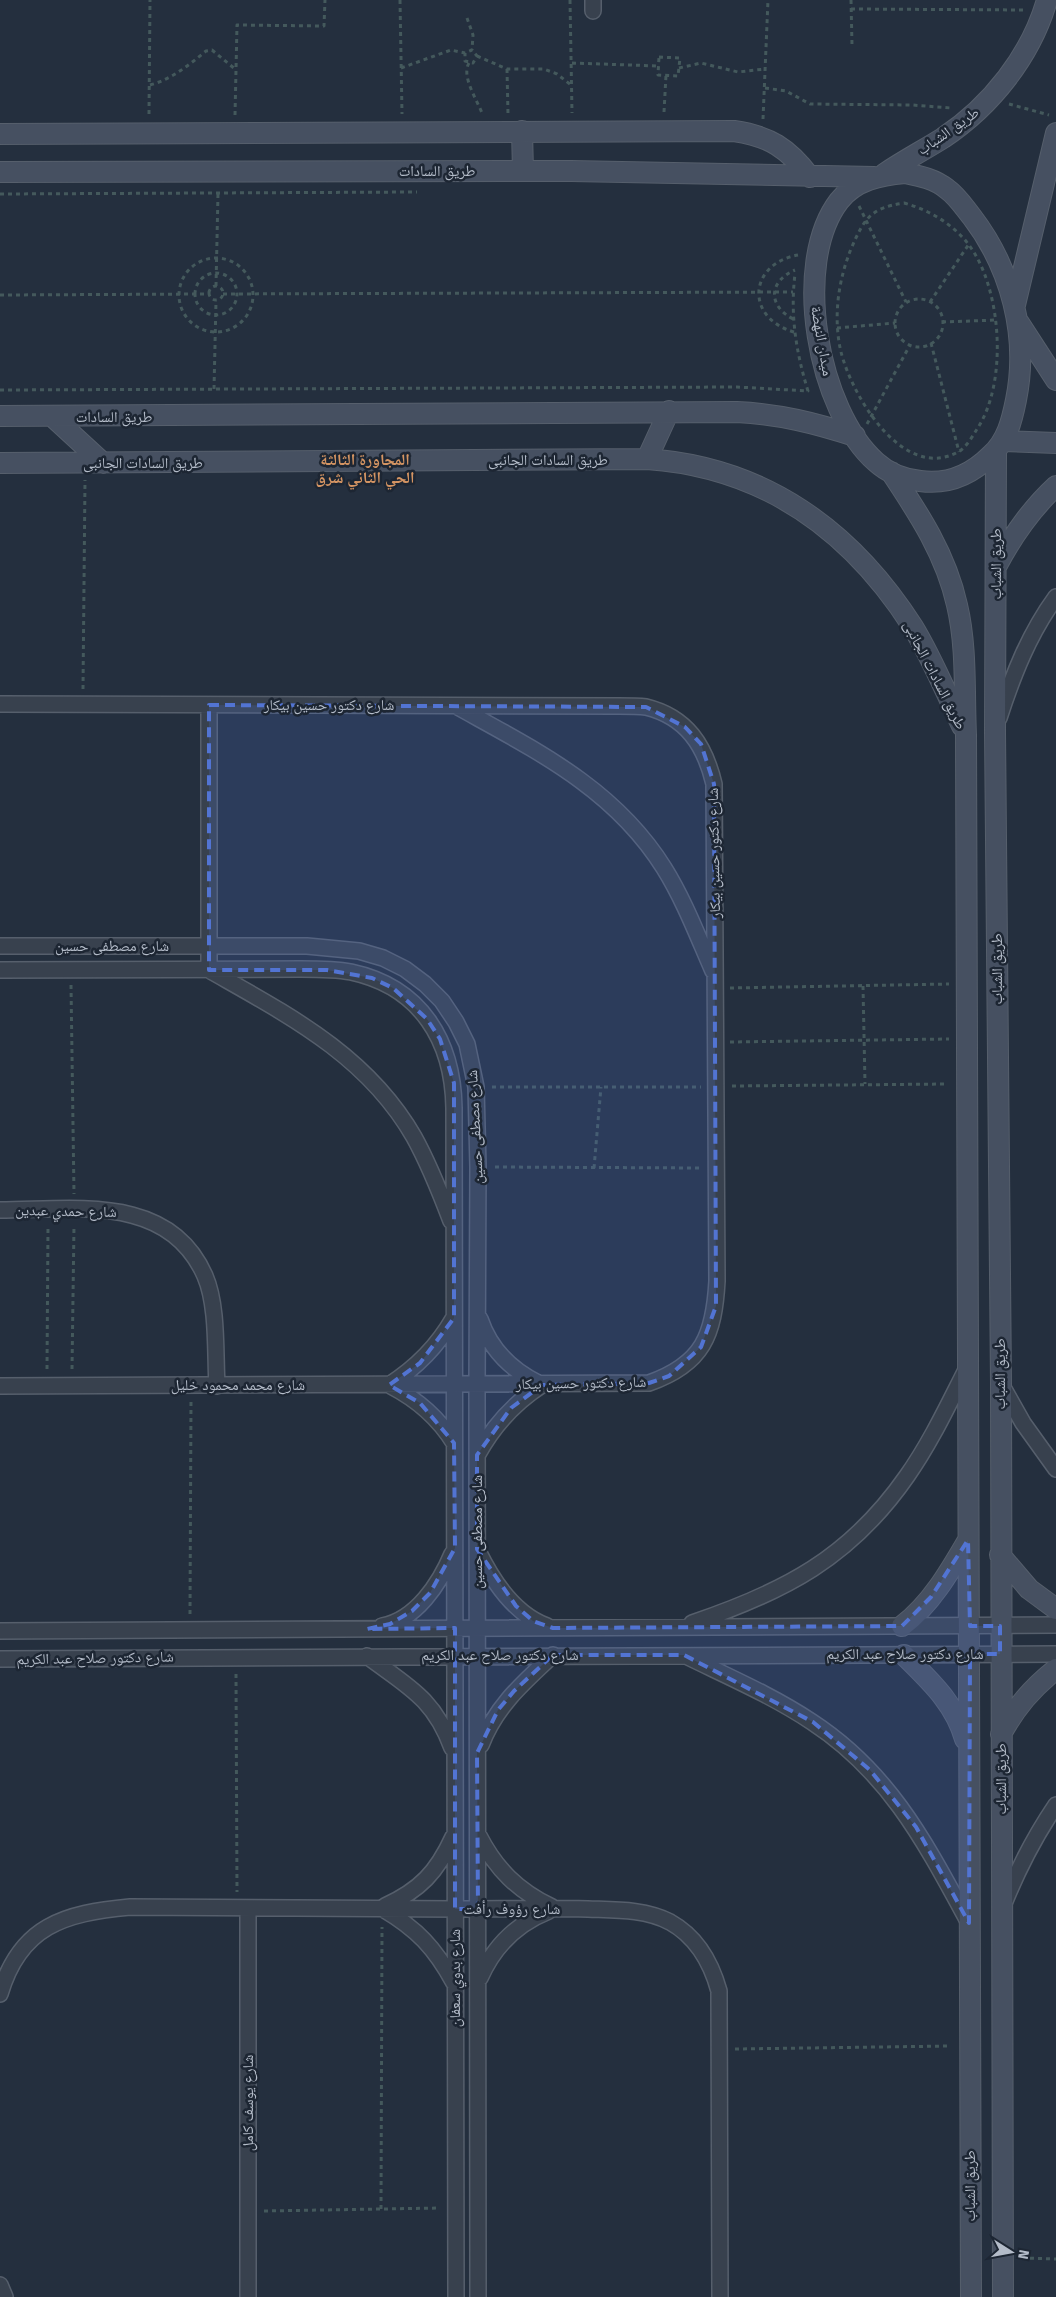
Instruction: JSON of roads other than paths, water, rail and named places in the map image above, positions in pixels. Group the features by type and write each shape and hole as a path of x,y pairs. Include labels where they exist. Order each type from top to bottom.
{"main road":[{"name":"طريق الشباب","path":"878,176 944,137 984,104 1009,76 1029,44 1046,5"},
{"path":"507,131 523,171"},
{"path":"0,134 734,131 762,138 779,146 795,157 810,177"},
{"path":"1056,134 1016,313 1056,380"},
{"name":"طريق السادات","path":"0,172 523,171 810,177 878,176"},
{"name":"ميدان النهضة","path":"905,173 927,178 947,188 980,228 995,253 1006,279 1016,313 1020,353 1019,386 1012,418 1000,446 982,464 966,474 947,481 909,480 876,463 856,438 838,406 825,373 816,330 814,305 815,279 822,236 829,217 840,200 851,190 878,176 905,173"},
{"name":"طريق السادات","path":"0,416 669,411 768,414 796,418 856,438"},
{"path":"647,459 669,411"},
{"path":"53,417 94,463"},
{"path":"1000,446 1056,443"},
{"name":"طريق الشباب","path":"1000,446 996,567 995,731 1000,1383 1003,2297"},
{"name":"طريق السادات الجانبى","path":"0,463 647,459 678,461 736,477 791,503 840,539 882,583 914,628 966,735"},
{"name":"طريق الشباب","path":"891,472 919,514 935,543 958,606 962,640 966,735 971,2297"},
{"path":"996,567 1009,541 1026,518 1056,486"},
{"path":"902,1626 917,1615 931,1597 968,1540"},
{"path":"1000,1555 1029,1589 1056,1609"},
{"path":"904,1655 939,1690 953,1709 963,1730 969,1752"},
{"path":"1000,1734 1022,1701 1035,1686 1056,1669"}],"street":[{"path":"995,731 1008,689 1026,648 1056,597"},
{"name":"شارع دكتور حسين بيكار","path":"0,704 646,707 668,716 685,727 701,744 709,763 714,784 716,1306 711,1328 702,1347 687,1363 669,1376 649,1383 477,1385"},
{"path":"209,705 209,970 309,1028 339,1050 367,1076 391,1104 413,1136 430,1169 454,1229"},
{"path":"454,706 568,770 596,791 621,814 644,840 664,868 681,898 715,983"},
{"name":"شارع مصطفى حسين","path":"0,946 210,946 333,948 359,951 405,969 431,990 456,1022 467,1044 476,1087 478,1167 478,1628"},
{"name":"شارع مصطفى حسين","path":"0,970 301,969 350,972 372,978 393,988 417,1008 440,1039 449,1060 454,1083 455,1628"},
{"name":"شارع حمدي عبدين","path":"0,1210 123,1211 149,1219 172,1234 192,1253 206,1277 212,1305 217,1386"},
{"path":"477,1311 484,1330 498,1353 523,1376 542,1385 511,1408 498,1422 477,1455"},
{"path":"454,1318 433,1350 390,1385 420,1403 445,1428 454,1443"},
{"path":"678,1628 767,1596 814,1568 845,1545 874,1518 908,1475 968,1365"},
{"path":"1000,1383 1023,1423 1056,1469"},
{"name":"شارع محمد محمود خليل","path":"0,1386 477,1385"},
{"path":"367,1629 390,1624 412,1611 445,1572 455,1548"},
{"path":"477,1549 500,1588 516,1606 533,1621 553,1628"},
{"name":"شارع دكتور صلاح عبد الكريم","path":"0,1630 1056,1625"},
{"name":"شارع بدوي سعفان","path":"454,2293 455,1628"},
{"name":"شارع بدوي سعفان","path":"478,1628 478,2297"},
{"name":"شارع دكتور صلاح عبد الكريم","path":"0,1658 1056,1654"},
{"path":"478,1754 486,1731 498,1710 514,1691 553,1655"},
{"path":"684,1655 782,1703 813,1722 863,1763 894,1797 916,1827 969,1923"},
{"path":"367,1656 406,1682 422,1697 440,1721 455,1754"},
{"path":"0,1667 18,1659"},
{"path":"1001,1910 1017,1871 1037,1833 1056,1805"},
{"path":"382,1908 406,1896 428,1879 444,1857 455,1832"},
{"path":"478,1832 487,1852 511,1881 535,1899 556,1908"},
{"name":"شارع رؤوف رأفت","path":"0,1994 6,1973 24,1947 35,1936 55,1923 78,1914 130,1907 556,1908 628,1911 650,1914 670,1922 688,1934 706,1957 713,1970 719,1991 719,2295"},
{"name":"شارع يوسف كامل","path":"242,1908 248,2294"},
{"path":"382,1908 405,1922 425,1940 442,1961 455,1984"},
{"path":"478,1984 487,1963 499,1944 535,1916 556,1908"},
{"path":"478,2279 485,2297"},
{"path":"0,2285 5,2297"}],"district":[{"name":"المجاورة الثالثة الحي الثاني شرق","path":"365,468"}]}
